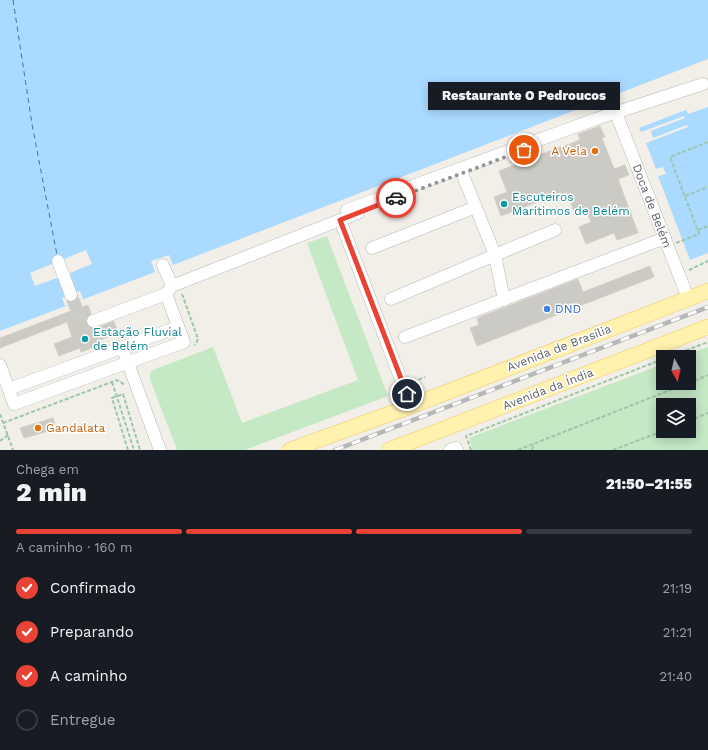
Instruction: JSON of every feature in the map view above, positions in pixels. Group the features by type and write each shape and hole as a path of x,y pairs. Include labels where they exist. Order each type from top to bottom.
{"main road":[{"name":"Avenida de Brasília","path":"290,450 411,406 708,291"},
{"name":"Avenida da Índia","path":"389,450 708,327"}],"street":[{"path":"93,321 343,215 596,119 703,84"},
{"name":"Doca de Belém","path":"616,113 688,298"},
{"path":"343,215 524,150"},
{"path":"462,173 495,255 504,300"},
{"path":"372,248 476,207"},
{"path":"343,215 411,406"},
{"path":"391,299 555,230"},
{"path":"405,337 666,242"},
{"path":"58,261 71,295"},
{"path":"0,365 14,404 184,342 178,327 163,265"},
{"path":"9,389 178,327"},
{"path":"122,347 160,450"},
{"path":"65,368 71,383"},
{"path":"450,450 456,448 457,450"}],"path":[{"path":"666,242 699,234 670,157 708,142"},
{"path":"685,196 708,187"},
{"path":"698,230 708,226"},
{"path":"679,276 708,261"},
{"path":"687,350 708,342"},
{"path":"471,450 466,436 656,362"},
{"path":"696,380 708,375"},
{"path":"3,423 112,382 134,450"},
{"path":"518,450 670,390"},
{"path":"128,450 112,398 123,394 140,450"},
{"path":"696,418 708,413"},
{"path":"0,414 13,450"},
{"path":"613,450 656,434"},
{"path":"0,441 8,435"},
{"path":"532,450 534,444"}],"green space":[{"path":"327,236 388,396 245,450 177,450 150,379 150,374 153,370 213,347 242,423 358,380 307,243"},
{"path":"708,347 708,450 473,450 469,438 656,367 656,390 696,390 696,351"}],"water":[{"path":"0,0 708,0 708,59 173,265 169,255 151,261 155,272 0,331"},
{"path":"708,107 708,253 690,260 658,176 666,174 663,167 656,169 646,143 688,127 687,125 653,138 651,131 685,118 684,116 641,132 639,128 686,110 688,114"}],"pier":[{"path":"86,250 92,264 70,273 76,292 80,291 83,299 65,306 62,298 66,296 60,277 35,286 30,273"}],"building":[{"path":"600,126 605,137 602,138 614,169 625,165 629,175 618,179 638,233 617,240 614,233 586,244 579,227 591,222 585,208 574,212 567,192 501,216 494,197 507,192 499,171 580,140 578,134"},
{"path":"650,266 654,277 477,346 470,328 479,325 477,318 578,279 583,292"},
{"path":"78,297 82,307 88,305 91,314 86,319 88,326 91,328 96,328 114,321 118,333 98,341 100,344 92,348 81,352 80,348 59,356 54,344 72,337 67,322 0,348 0,338 71,311 67,301 73,302"},
{"name":"Gandalata","path":"53,418 56,429 24,438 20,428"}],"ferry route":[{"path":"13,0 32,124 57,255"}],"tunnel":[{"path":"71,295 83,324 93,321"}],"railway":[{"path":"335,450 708,307"}],"way so far":[{"path":"396,198 524,150"}],"place":[{"name":"Restaurante O Pedroucos","path":"524,150"},
{"name":"A Vela","path":"595,151"},
{"name":"Escuteiros Marítimos de Belém","path":"504,204"},
{"name":"DND","path":"547,309"},
{"name":"Estação Fluvial de Belém","path":"85,339"},
{"name":"Gandalata","path":"38,428"}],"route":[{"path":"396,198 340,220 407,394"}]}
